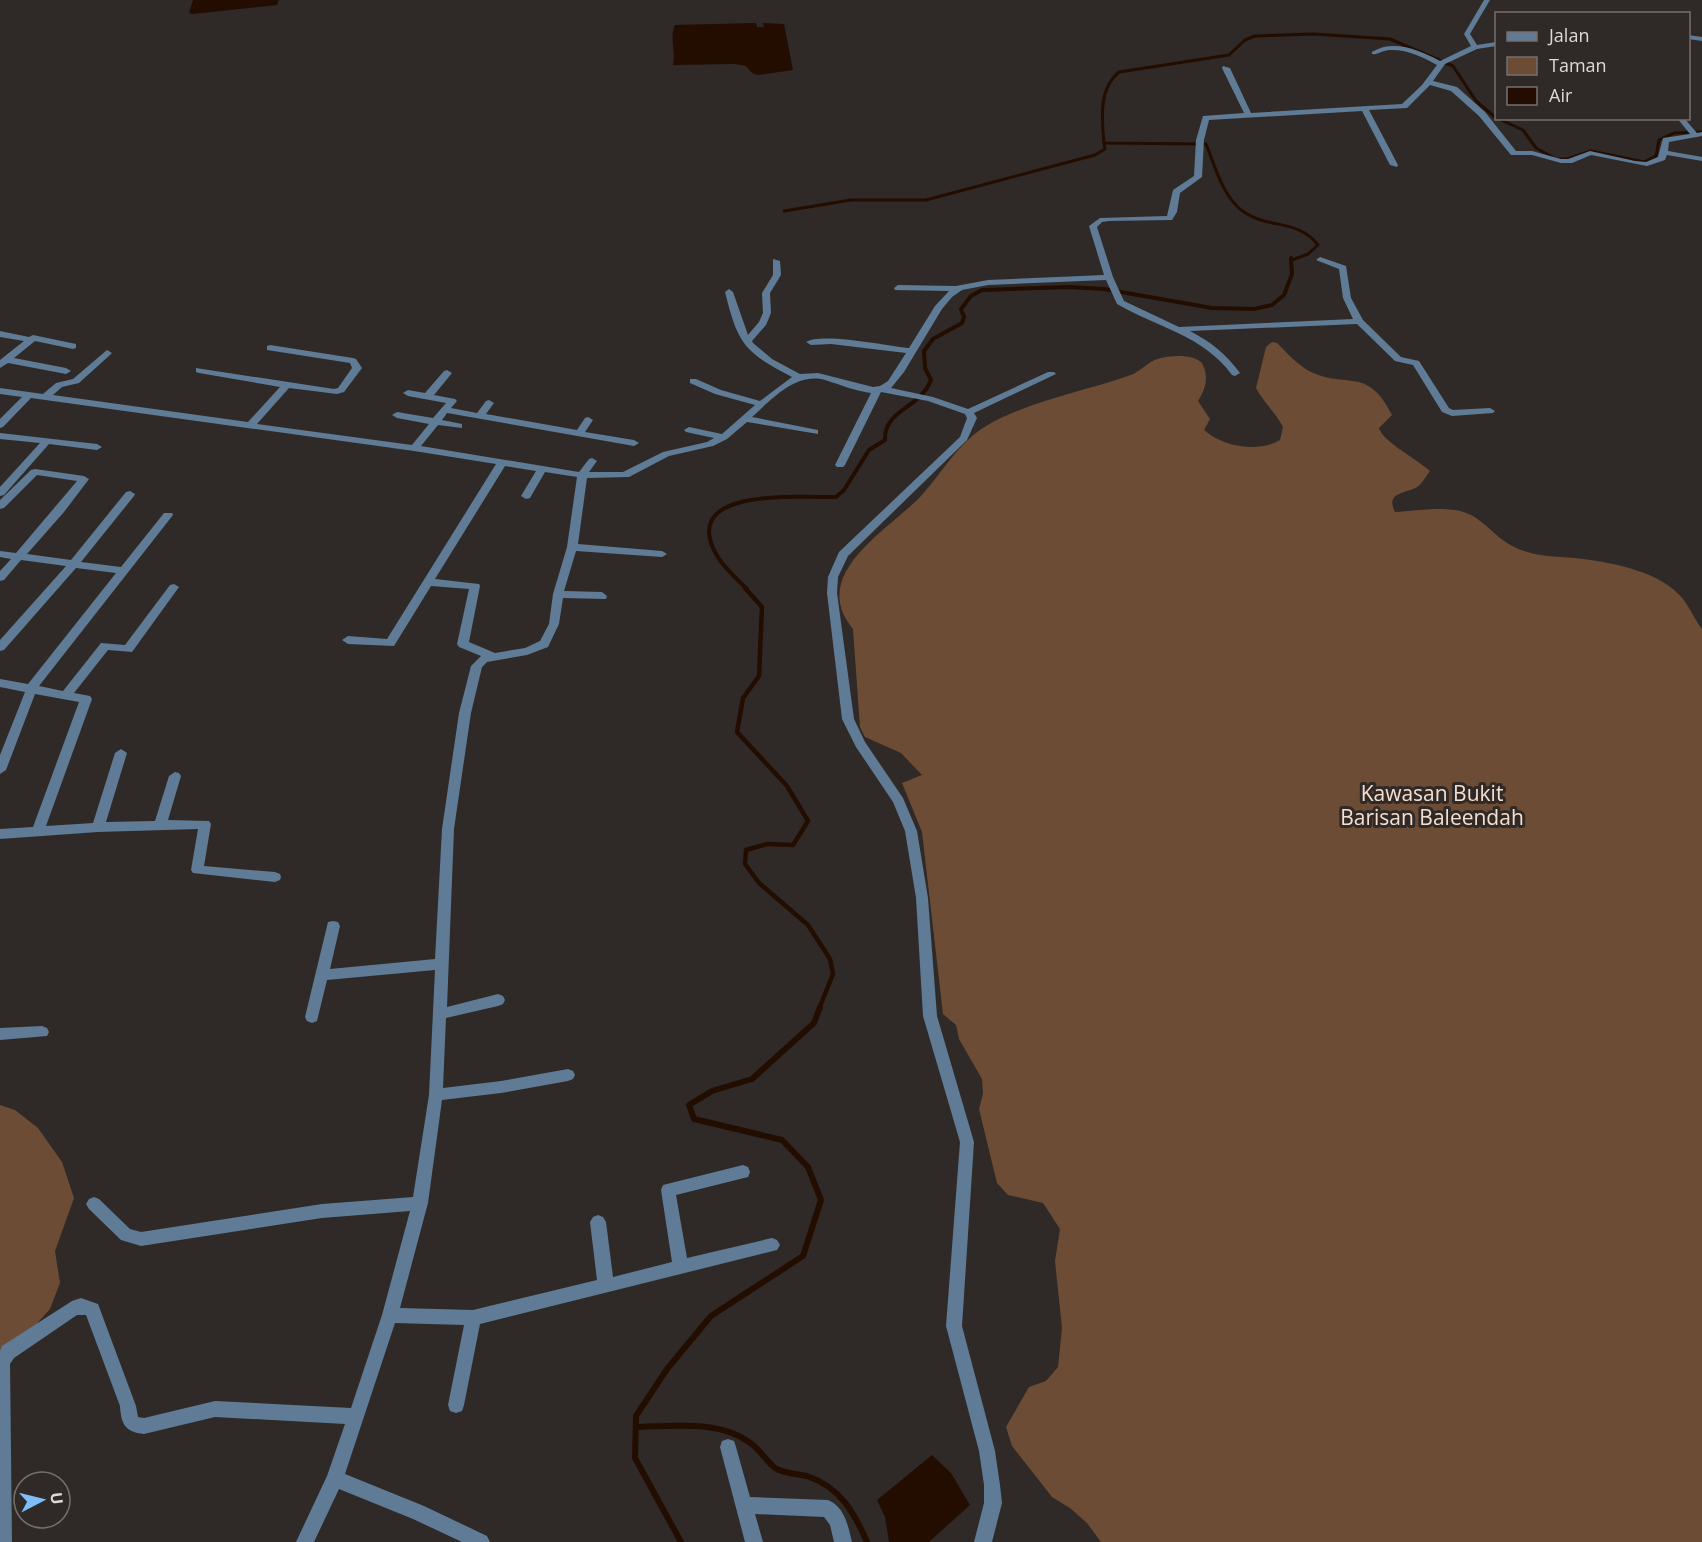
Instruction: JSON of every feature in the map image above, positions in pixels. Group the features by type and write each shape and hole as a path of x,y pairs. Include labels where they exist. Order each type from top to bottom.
{"street":[{"path":"1475,47 1467,34 1487,0"},
{"path":"1235,373 1220,354 1180,329 1129,308 1113,291 1093,226 1095,222 1109,219 1169,218 1173,212 1176,192 1198,177 1200,143 1206,118 1410,104 1427,82 1437,74 1443,62 1475,47 1495,44"},
{"path":"1374,53 1379,50 1413,50 1443,62"},
{"path":"1226,68 1248,114"},
{"path":"1427,82 1454,89 1482,114 1514,153 1532,153 1561,161 1569,161 1590,153 1647,164 1662,158 1666,140 1695,133"},
{"path":"1364,108 1394,165"},
{"path":"1682,120 1695,133"},
{"path":"1663,152 1702,159"},
{"path":"1320,260 1344,269 1347,298 1359,321 1398,359 1416,363 1444,410 1452,413 1490,411"},
{"path":"746,342 763,323 767,313 766,294 777,275 776,261"},
{"path":"898,288 918,284 957,289 987,283 1109,277"},
{"path":"840,465 881,389 896,380 910,351 937,311 957,289"},
{"path":"729,292 738,330 746,342 758,354 799,376 815,376 858,388 881,389 924,397 969,412 1051,375"},
{"path":"1180,329 1359,321"},
{"path":"0,334 73,346"},
{"path":"2,363 31,340"},
{"path":"811,342 831,341 910,351"},
{"path":"199,370 334,392 341,390 357,368 353,361 270,348"},
{"path":"44,398 59,385 76,381 107,353"},
{"path":"2,363 66,371"},
{"path":"428,396 447,373"},
{"path":"0,391 414,448 582,475 625,476 666,454 710,444 724,436 799,376"},
{"path":"693,381 736,399 762,404"},
{"path":"250,426 287,385"},
{"path":"408,393 452,401 414,448"},
{"path":"0,416 25,395"},
{"path":"0,425 25,395"},
{"path":"480,416 489,403"},
{"path":"445,410 634,443"},
{"path":"516,422 524,410"},
{"path":"969,412 970,428 964,438 843,554 832,577 832,593 848,719 860,744 899,801 911,831 922,898 930,1016 968,1142 954,1326 980,1422 992,1485 993,1503 983,1542"},
{"path":"397,415 459,426"},
{"path":"746,418 815,432"},
{"path":"579,434 588,420"},
{"path":"689,430 724,436"},
{"path":"0,436 97,447"},
{"path":"0,493 46,441"},
{"path":"305,1542 335,1479 354,1416 390,1314 420,1203 436,1095 448,830 465,713 477,666 483,658 526,651 543,644 554,624 558,594 572,547 582,475 592,461"},
{"path":"348,640 390,643 502,462"},
{"path":"526,496 542,468"},
{"path":"0,506 32,472 84,479 0,578"},
{"path":"0,647 73,565 130,494"},
{"path":"0,770 32,687 168,515"},
{"path":"572,547 662,554"},
{"path":"0,554 124,571"},
{"path":"426,582 475,586 463,644 492,656"},
{"path":"67,693 105,646 128,649 174,587"},
{"path":"558,594 602,596"},
{"path":"0,682 67,693 86,699 39,831"},
{"path":"98,827 121,753"},
{"path":"160,825 175,776"},
{"path":"0,834 98,827 205,824 197,870 275,877"},
{"path":"312,1017 333,926"},
{"path":"322,975 441,964"},
{"path":"440,1014 498,1000"},
{"path":"0,1034 42,1032"},
{"path":"436,1095 501,1087 568,1074"},
{"path":"681,1268 668,1190 743,1172"},
{"path":"94,1204 126,1235 141,1239 322,1211 420,1203"},
{"path":"598,1222 606,1286"},
{"path":"390,1314 473,1318 772,1245"},
{"path":"3,1542 2,1363 8,1352 72,1309 81,1306 92,1309 128,1406 129,1420 135,1425 144,1426 215,1409 354,1416"},
{"path":"456,1405 473,1318"},
{"path":"729,1447 754,1542"},
{"path":"335,1479 418,1512 481,1542"},
{"path":"744,1505 828,1509 835,1514 843,1542"}],"green space":[{"name":"Kawasan Bukit Barisan Baleendah","path":"1272,342 1277,343 1309,371 1334,379 1365,384 1383,400 1392,415 1379,428 1382,433 1393,445 1430,471 1419,486 1394,497 1395,512 1447,509 1467,513 1503,540 1524,551 1539,555 1609,563 1637,570 1663,582 1674,590 1683,599 1702,629 1702,1542 1101,1542 1087,1523 1070,1508 1052,1497 1012,1446 1006,1427 1029,1387 1046,1381 1058,1367 1062,1328 1055,1261 1060,1229 1043,1203 1008,1195 997,1183 979,1109 983,1094 982,1079 959,1039 956,1025 943,1014 922,832 902,783 922,775 901,753 865,737 860,727 853,629 841,609 840,590 846,571 858,554 921,496 976,433 1021,409 1131,375 1155,360 1181,356 1193,358 1202,363 1206,382 1198,401 1210,419 1204,430 1212,436 1231,444 1251,447 1280,440 1283,427 1256,388 1266,347"},
{"path":"0,1105 15,1110 38,1128 62,1162 74,1198 55,1251 60,1283 50,1309 24,1338 0,1358"}],"water":[{"path":"193,0 279,0 277,5 192,14 189,13"},
{"path":"756,23 757,27 764,27 763,23 784,24 793,70 758,75 752,73 746,66 735,64 673,65 675,25"},
{"path":"932,1455 951,1473 970,1505 929,1542 889,1542 885,1517 877,1500"}],"waterway":[{"path":"1104,143 1102,114 1104,96 1112,79 1119,72 1229,55 1245,40 1255,36 1314,34 1390,39 1453,66 1476,101 1495,117"},
{"path":"1501,120 1523,130 1536,148 1556,159 1567,159 1591,151 1644,162 1656,156 1659,140 1674,133 1702,132"},
{"path":"784,211 851,200 926,200 1095,155 1105,149 1104,143"},
{"path":"1104,143 1206,144 1220,181 1230,199 1237,206 1263,221 1302,231 1318,245 1308,254 1292,260"},
{"path":"747,589 716,554 709,532 714,517 728,506 749,500 836,497 844,490 869,450 885,440 890,422 926,390 931,380 925,368 924,351 933,339 962,323 964,317 961,309 971,296 982,290 1069,287 1104,289 1212,308 1254,309 1272,305 1284,295 1292,274 1291,258"},
{"path":"745,588 762,607 759,676 743,698 737,732 787,786 808,821 793,845 767,844 746,850 745,864 759,883 808,925 830,959 833,974 819,1009"},
{"path":"681,1542 635,1458 636,1416 667,1369 711,1316 803,1256 821,1200 808,1167 782,1140 694,1119 689,1105 712,1091 752,1079 814,1023 820,1007"},
{"path":"636,1427 709,1427 737,1435 753,1445 778,1470 807,1476 819,1481 837,1494 851,1511 867,1542"}]}
